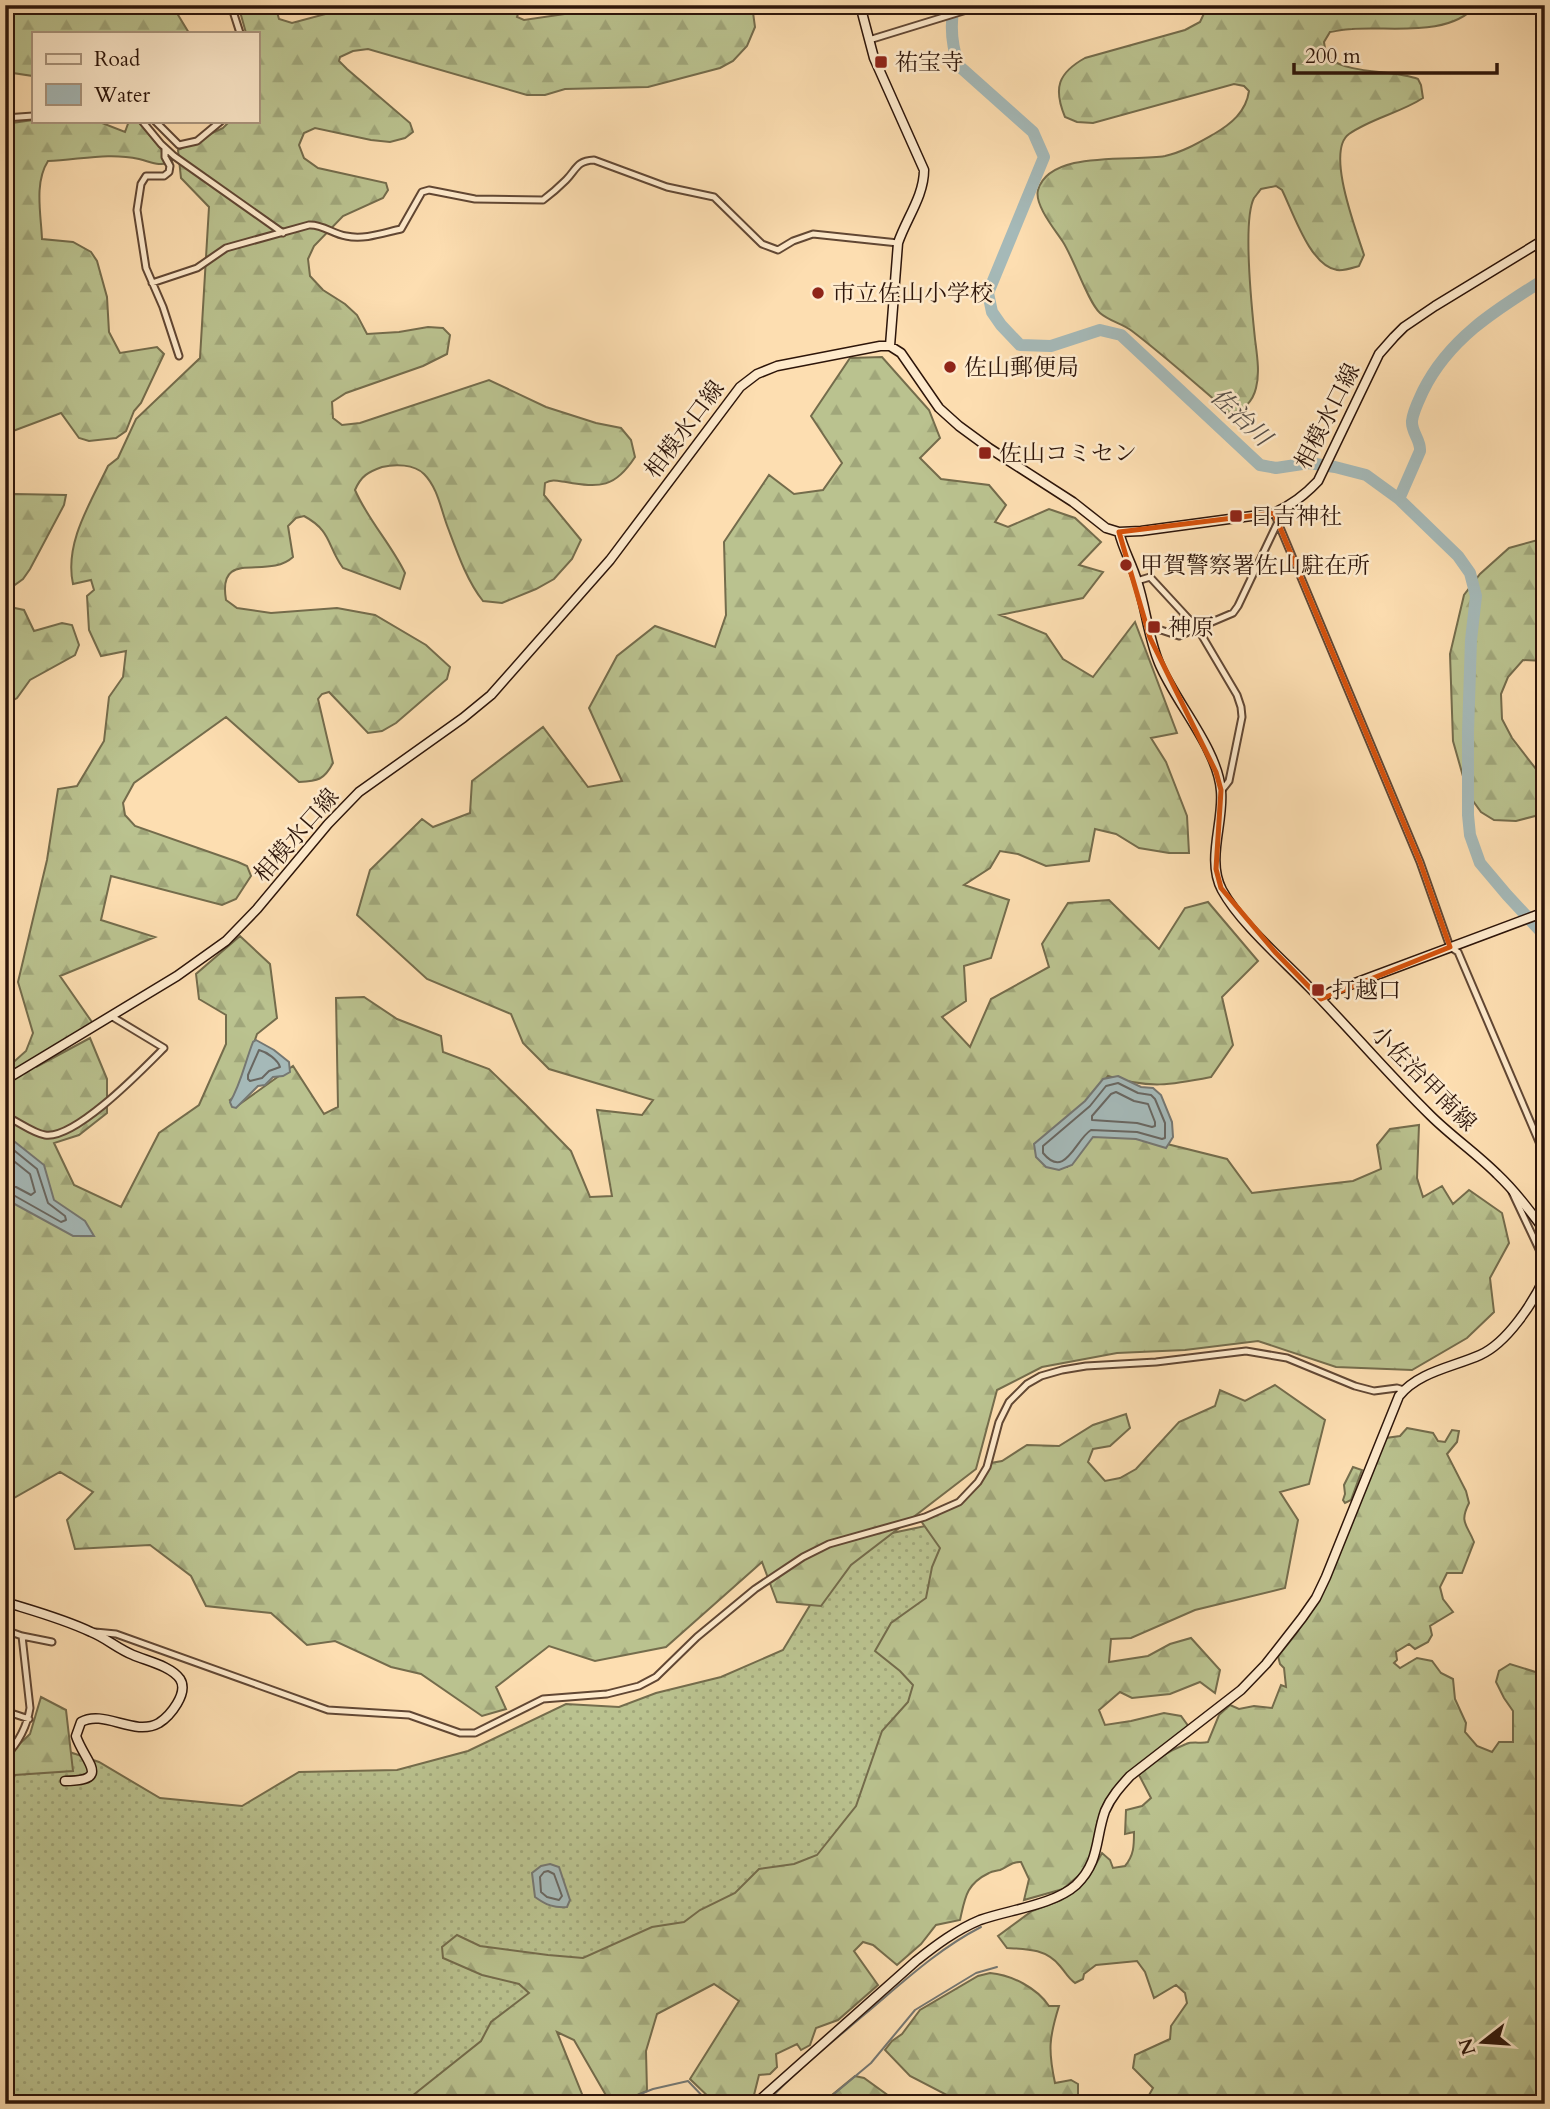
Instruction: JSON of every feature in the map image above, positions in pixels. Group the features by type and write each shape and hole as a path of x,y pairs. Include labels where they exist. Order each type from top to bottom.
{"main road":[{"path":"860,5 884,85 924,170 924,182 898,243 890,346 901,353 939,408 959,426 1073,502 1106,528 1119,532"},
{"name":"相模水口線","path":"1119,532 1274,513 1291,505 1305,495 1324,470 1379,354 1404,327 1545,239"},
{"name":"相模水口線","path":"5,1080 177,976 226,941 359,792 491,695 610,560 740,387 757,374 777,366 890,346"},
{"name":"小佐治甲南線","path":"1119,532 1138,581 1159,663 1206,747 1216,772 1221,790 1216,869 1221,888 1236,910 1413,1099 1441,1127 1496,1173 1514,1191 1545,1231"},
{"path":"1321,999 1331,992 1545,912"},
{"path":"755,2104 944,1939 981,1920 1059,1895 1083,1877 1097,1851 1106,1809 1120,1787 1130,1776 1241,1690 1266,1664 1316,1598 1394,1405 1404,1390 1419,1379 1492,1348 1502,1340 1523,1313 1545,1277"},
{"path":"5,1602 92,1632 130,1654 167,1669 177,1676 182,1684 182,1694 171,1712 153,1726 136,1727 93,1718 81,1722 76,1736 91,1762 93,1772 82,1781 65,1781"}],"street":[{"path":"231,5 240,32"},
{"path":"869,40 973,8"},
{"path":"5,118 32,116"},
{"path":"143,122 174,156 284,233"},
{"path":"156,122 179,145 197,141 220,122"},
{"path":"165,148 169,172 164,176 146,176 138,194 137,210 144,260 179,356"},
{"path":"152,283 197,268 226,248 316,225 344,236 361,238 401,229 422,192 429,190 475,199 543,200 567,180 578,164 594,160 667,187 714,197 762,244 778,250 813,234 898,243"},
{"path":"1274,513 1420,862 1450,947 1458,952 1545,1156"},
{"path":"1149,631 1161,630 1179,636 1233,613 1277,524"},
{"path":"1138,581 1150,577 1198,629 1237,695 1242,717 1229,781 1221,790"},
{"path":"5,1116 45,1135 71,1129 128,1084 164,1048 111,1016"},
{"path":"1514,1191 1511,1193 1545,1262"},
{"path":"92,1632 116,1634 328,1710 409,1715 460,1734 475,1734 543,1699 607,1694 639,1686 656,1677 687,1646 755,1589 803,1557 829,1544 925,1517 959,1502 978,1482 987,1467 999,1422 1009,1402 1027,1384 1041,1376 1086,1366 1156,1362 1246,1351 1287,1358 1374,1391 1397,1388 1404,1390"},
{"path":"5,1630 52,1642"},
{"path":"5,1757 16,1746 29,1719 22,1636"},
{"path":"5,1711 29,1719"}],"highlighted area":[{"path":"1274,513 1420,862 1450,947 1321,999 1275,952 1221,888 1216,869 1221,790 1216,772 1150,638 1119,532"}],"green space":[{"path":"5,5 172,5 188,32 32,32 32,76 13,73 5,61"},
{"path":"241,5 275,5 279,19 292,23 359,5 521,5 517,17 524,20 626,5 752,5 755,27 747,46 733,61 720,68 648,87 565,89 545,95 527,95 368,49 353,51 340,57 339,61 347,69 410,123 413,132 405,138 390,142 315,128 304,133 299,145 304,158 318,168 386,183 388,190 383,198 343,216 314,246 308,259 310,276 323,290 357,315 367,334 428,327 443,328 450,335 447,354 423,366 346,393 332,402 333,418 342,425 360,423 489,380 546,407 621,428 631,440 635,457 621,475 606,483 545,483 544,495 581,540 572,559 554,579 502,603 483,601 477,593 459,556 433,486 420,471 404,466 387,466 373,471 362,478 355,490 405,573 400,589 343,568 320,527 304,516 296,518 288,526 293,557 282,564 236,569 229,574 225,584 226,600 237,608 271,613 337,608 375,615 426,645 450,667 447,679 396,723 382,731 368,733 329,692 322,694 318,699 333,763 327,773 316,780 299,782 226,717 134,783 123,803 125,815 135,826 238,862 247,866 251,876 236,899 222,905 111,876 101,920 155,937 60,976 94,1025 36,1067 90,1038 107,1079 107,1113 79,1135 54,1143 74,1185 121,1207 159,1133 199,1105 226,1044 226,1015 199,999 196,974 240,936 270,964 277,1018 257,1034 237,1095 230,1100 237,1106 293,1066 324,1114 338,1107 336,998 364,997 397,1019 441,1036 443,1052 489,1069 571,1151 590,1197 612,1196 597,1110 642,1115 653,1100 549,1069 523,1043 511,1014 427,979 357,915 370,870 422,819 433,827 470,813 472,781 543,727 588,787 622,781 589,708 617,656 655,626 715,647 726,615 724,542 769,475 794,494 823,490 842,463 811,416 850,358 882,357 929,410 940,438 920,458 941,479 989,485 1006,505 995,522 1008,527 1049,509 1075,518 1101,542 1079,565 1103,572 1083,598 1000,615 1046,634 1063,659 1093,677 1135,622 1177,733 1151,738 1166,762 1187,816 1189,853 1139,848 1116,834 1095,829 1089,861 1046,866 1018,854 1000,851 990,868 964,885 1009,900 991,958 964,966 966,1001 942,1017 970,1047 991,999 1049,967 1042,944 1068,903 1109,900 1159,949 1185,908 1208,902 1258,961 1222,997 1233,1045 1211,1077 1148,1084 1108,1076 1045,1164 1067,1167 1088,1133 1131,1135 1227,1159 1252,1193 1353,1181 1381,1169 1377,1145 1390,1129 1419,1125 1417,1178 1423,1197 1442,1186 1453,1204 1469,1190 1502,1213 1509,1243 1490,1278 1494,1312 1467,1338 1412,1370 1336,1367 1258,1341 1185,1350 1117,1353 1042,1367 997,1390 976,1469 851,1565 821,1606 777,1602 762,1562 666,1647 595,1661 549,1646 496,1687 506,1709 482,1716 421,1674 391,1667 335,1641 307,1645 271,1613 206,1606 191,1576 150,1545 75,1549 67,1520 93,1492 60,1472 5,1503 5,1085 13,1080 8,1067 26,1051 33,1033 18,982 47,860 58,789 77,786 104,741 109,697 123,677 126,651 101,656 89,630 87,596 94,590 91,580 73,584 72,553 87,508 108,466 118,458 136,419 200,358 209,207 181,178 178,150 223,128 229,122 259,122 259,32 246,32 239,8"},
{"path":"1208,5 1477,5 1451,22 1435,26 1330,32 1324,42 1326,53 1337,63 1418,79 1423,98 1358,128 1342,143 1341,174 1364,255 1359,266 1337,270 1319,259 1303,237 1282,190 1276,186 1261,189 1254,198 1250,209 1248,245 1258,364 1257,382 1255,393 1247,405 1230,413 1132,331 1100,313 1067,249 1042,210 1038,196 1038,190 1046,177 1059,168 1094,160 1151,158 1172,154 1214,134 1237,117 1245,105 1249,91 1244,86 1234,84 1093,123 1077,122 1065,117 1061,107 1060,82 1076,64 1085,58 1185,30 1200,22"},
{"path":"32,120 100,122 125,132 129,122 139,122 172,162 159,164 116,156 48,161 41,179 39,199 42,239 73,242 91,252 97,261 107,297 109,332 120,353 157,347 164,354 126,431 116,438 89,441 79,438 61,413 5,434 5,124"},
{"path":"5,495 66,495 64,505 30,569 23,579 5,592"},
{"path":"1545,538 1545,661 1523,660 1508,677 1501,694 1502,719 1512,738 1539,773 1545,807 1535,816 1516,821 1494,820 1481,812 1468,794 1453,741 1450,654 1464,595 1480,574 1509,548"},
{"path":"5,606 24,610 34,631 62,623 72,625 79,645 75,655 30,680 17,698 5,705"},
{"path":"1275,1385 1325,1420 1309,1484 1280,1492 1298,1520 1285,1588 1195,1610 1131,1638 1111,1639 1109,1662 1148,1656 1170,1644 1191,1638 1220,1670 1215,1693 1200,1682 1170,1694 1132,1698 1120,1692 1099,1710 1105,1725 1164,1713 1181,1716 1189,1727 1122,1779 1104,1803 1097,1823 1096,1842 1084,1871 1063,1889 1024,1900 1029,1879 1021,1862 1015,1862 990,1872 975,1882 965,1898 960,1920 936,1925 921,1944 897,1965 873,1945 863,1942 854,1951 878,1985 838,2020 816,2028 810,2045 801,2050 797,2044 776,2054 777,2067 770,2074 759,2075 754,2095 748,2104 716,2104 690,2079 739,2001 714,1984 657,2014 646,2051 647,2091 616,2104 611,2104 574,2040 557,2032 586,2104 402,2104 481,2041 491,2022 529,1993 519,1984 482,1975 443,1958 442,1947 457,1935 480,1946 583,1958 652,1927 684,1922 700,1910 735,1893 759,1869 794,1864 817,1855 856,1806 882,1731 908,1702 913,1685 875,1651 891,1623 926,1598 932,1567 940,1548 921,1521 963,1501 977,1486 991,1463 1002,1461 1027,1445 1059,1446 1093,1425 1126,1414 1130,1428 1110,1446 1093,1449 1088,1462 1105,1481 1120,1478 1136,1469 1179,1422 1215,1406 1220,1390 1245,1401"},
{"path":"1407,1428 1433,1433 1438,1441 1445,1442 1452,1430 1459,1431 1457,1442 1447,1454 1466,1491 1469,1503 1464,1519 1474,1542 1462,1573 1447,1573 1440,1587 1443,1599 1453,1612 1430,1626 1432,1635 1428,1642 1415,1649 1409,1644 1396,1652 1397,1660 1394,1663 1400,1668 1417,1658 1432,1661 1441,1673 1453,1679 1455,1699 1466,1723 1465,1732 1477,1746 1492,1752 1499,1742 1513,1742 1513,1711 1496,1682 1499,1671 1510,1664 1545,1675 1545,2104 1144,2104 1153,2088 1133,2068 1135,2055 1170,2039 1171,2026 1187,2003 1185,1993 1176,1985 1154,1998 1145,1972 1137,1961 1096,1965 1084,1974 1083,1979 1075,1983 1049,1956 1029,1950 1007,1948 998,1936 1032,1911 1061,1900 1079,1888 1102,1853 1110,1860 1113,1868 1125,1866 1134,1846 1134,1832 1125,1834 1126,1810 1142,1806 1151,1798 1139,1775 1148,1766 1186,1744 1208,1742 1219,1715 1230,1705 1239,1709 1254,1706 1272,1708 1281,1685 1286,1687 1284,1668 1278,1656 1319,1598 1386,1438 1400,1436"},
{"path":"1353,1467 1362,1470 1351,1500 1345,1503 1344,1485"},
{"path":"930,1525 949,1542 919,1710 823,1865 418,2104 5,2104 5,1776 64,1750 99,1762 160,1798 242,1806 299,1772 397,1770 468,1751 566,1704 619,1707 656,1693 721,1677 783,1650 833,1567 878,1536"},
{"path":"41,1697 66,1710 73,1771 15,1775 5,1797 5,1758 30,1734"},
{"path":"990,1973 1015,1980 1031,1988 1049,2006 1059,2006 1051,2044 1055,2083 1071,2080 1078,2084 1078,2104 956,2104 947,2095 910,2076 885,2050 902,2034 920,2010 978,1976"},
{"path":"855,2076 864,2078 900,2104 821,2104"}],"water":[{"path":"256,1040 289,1062 290,1072 273,1077 265,1085 258,1086 236,1108 232,1107 230,1102"},
{"path":"1118,1076 1141,1087 1153,1088 1161,1095 1172,1122 1173,1137 1166,1148 1136,1139 1093,1137 1072,1165 1059,1170 1046,1167 1036,1157 1034,1144 1085,1101 1103,1079"},
{"path":"5,1134 44,1165 54,1200 85,1221 94,1236 73,1236 5,1201"},
{"path":"550,1864 559,1867 570,1900 567,1907 550,1905 535,1897 532,1873 541,1866"}],"waterway":[{"name":"佐治川","path":"954,5 952,36 959,66 1033,132 1044,157 988,293 992,312 1020,345 1051,346 1100,330 1121,335 1260,465 1276,468 1309,463 1366,475 1399,499 1458,556 1470,573 1476,596 1471,640 1468,732 1470,835 1480,863 1545,936"},
{"path":"1399,499 1420,451 1412,425 1414,413 1434,372 1446,355 1476,326 1545,279"},
{"path":"765,2104 814,2057 935,1956 981,1927"},
{"path":"822,2104 871,2063 915,2010 976,1973 997,1967"},
{"path":"615,2104 653,2089 688,2081 710,2104"}],"place":[{"name":"祐宝寺","path":"881,62"},
{"name":"市立佐山小学校","path":"818,293"},
{"name":"佐山郵便局","path":"950,367"},
{"name":"佐山コミセン","path":"985,453"},
{"name":"日吉神社","path":"1236,516"},
{"name":"甲賀警察署佐山駐在所","path":"1126,565"},
{"name":"神原","path":"1154,627"},
{"name":"打越口","path":"1318,990"}]}
